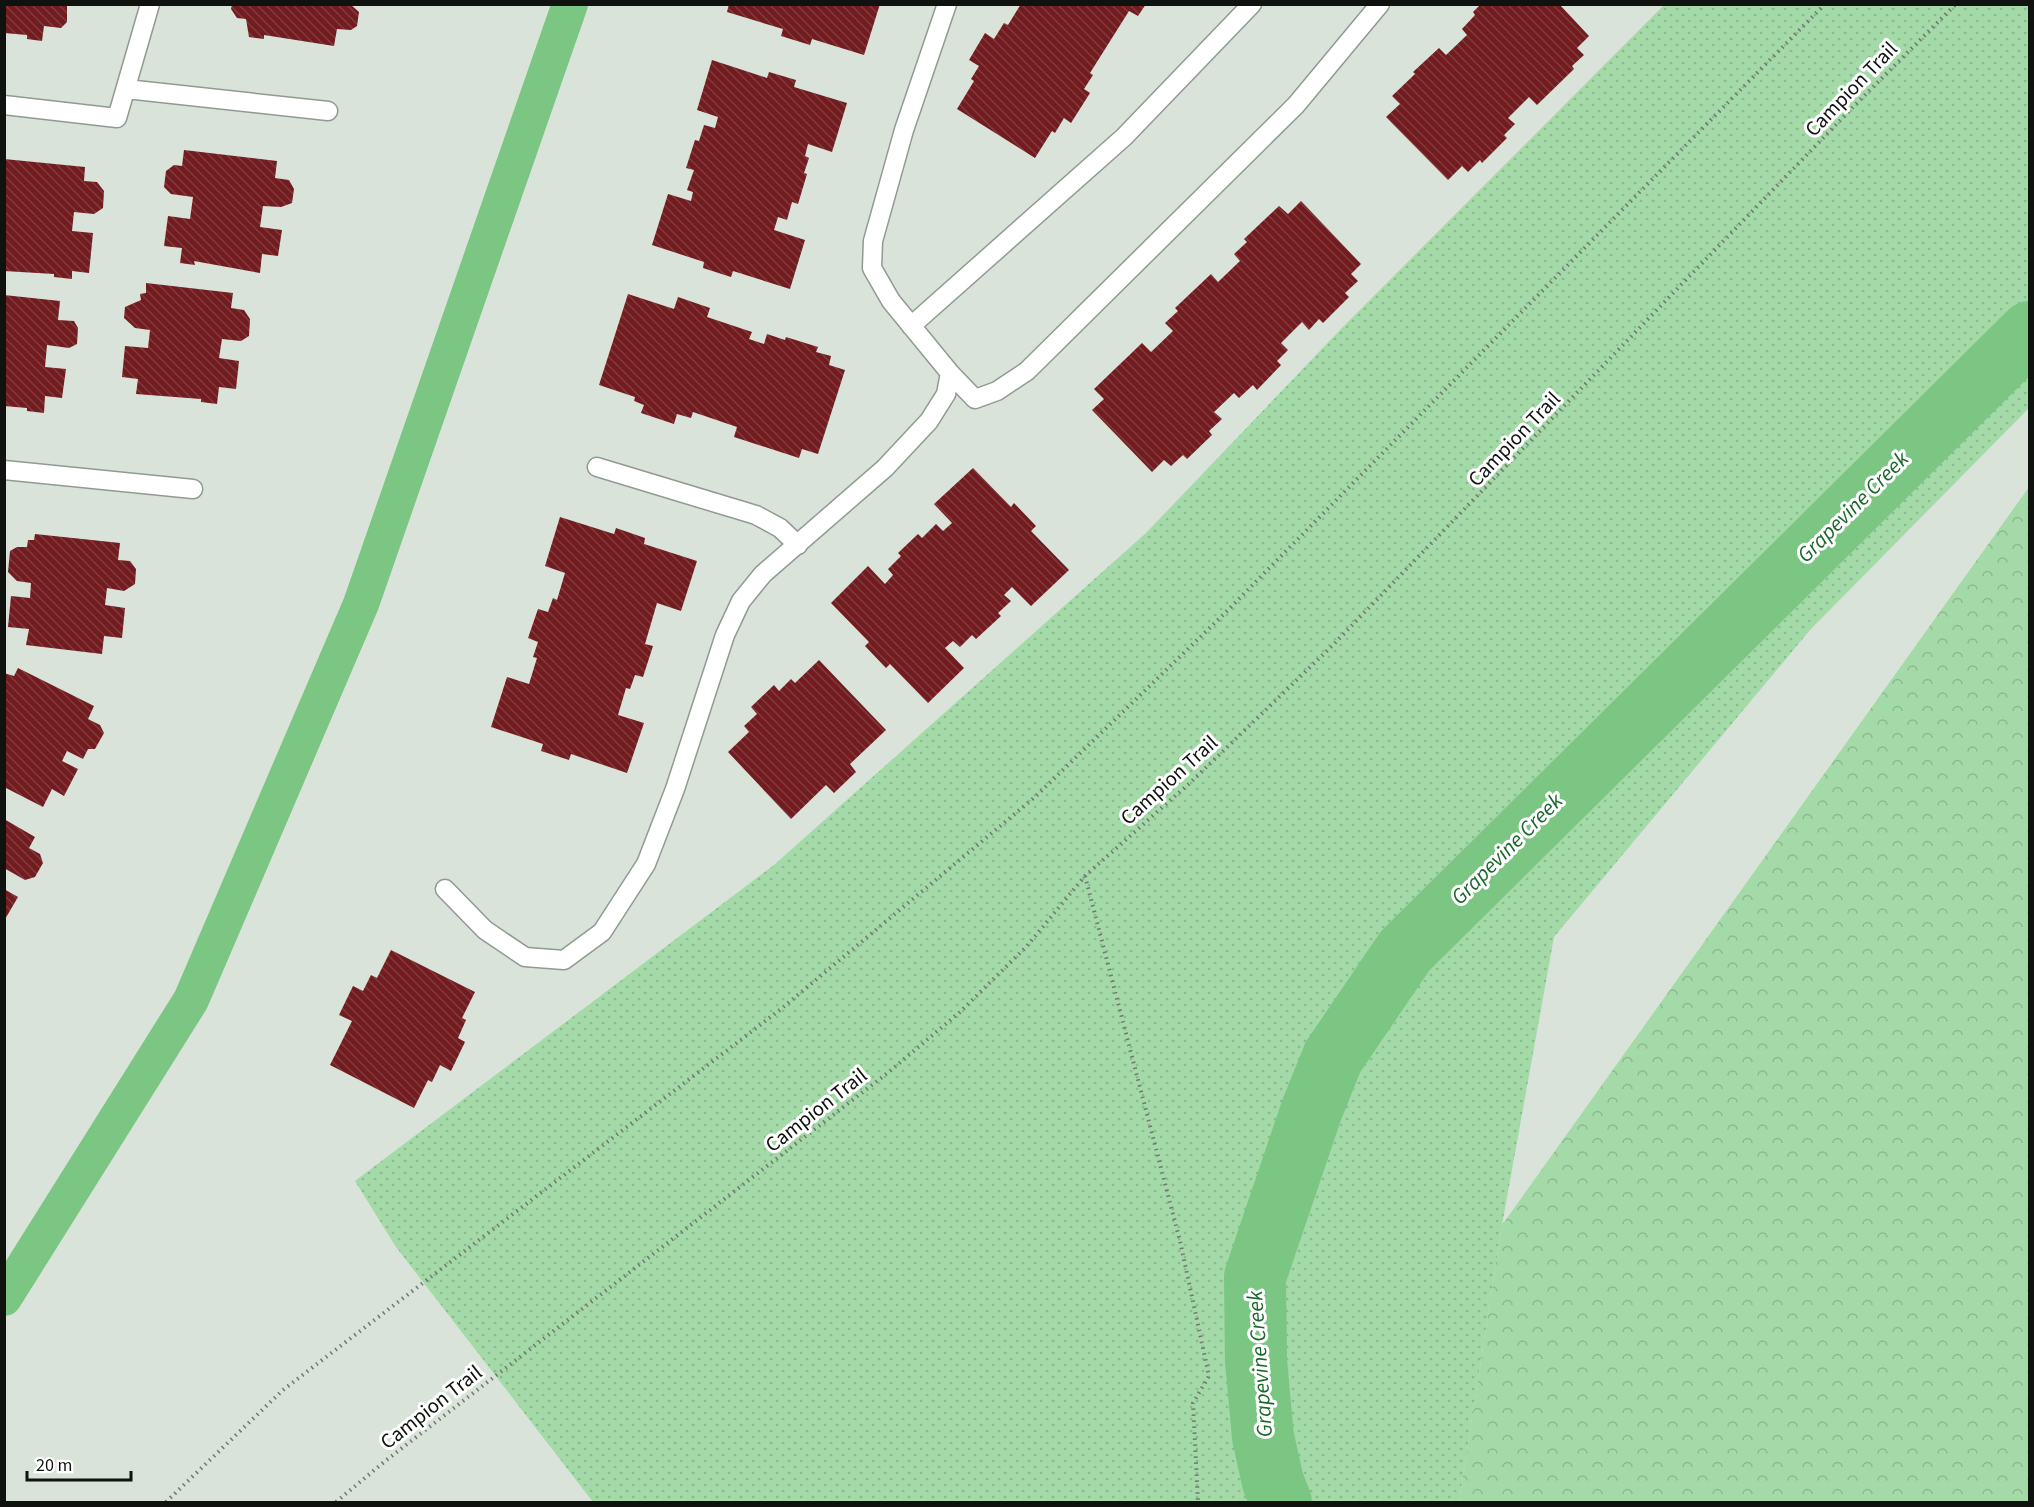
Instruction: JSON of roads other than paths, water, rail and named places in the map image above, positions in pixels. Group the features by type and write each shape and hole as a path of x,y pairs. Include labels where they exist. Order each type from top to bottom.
{"lane":[{"path":"4,105 117,118 150,4"},
{"path":"947,4 904,130 873,241 872,268 891,301 975,399 997,391 1027,371 1296,105 1380,4"},
{"path":"911,326 1124,137 1252,4"},
{"path":"126,89 328,111"},
{"path":"445,889 485,930 525,957 564,960 602,932 646,864 675,789 725,636 741,602 764,574 885,468 929,421 946,394 950,372"},
{"path":"597,467 756,515 780,528 798,545"},
{"path":"4,470 193,489"}],"waterway":[{"path":"4,1298 191,1000 361,604 570,4"},
{"name":"Grapevine Creek","path":"1281,1502 1273,1482 1263,1437 1256,1361 1255,1277 1312,1109 1333,1057 1405,951 2030,332"}]}
